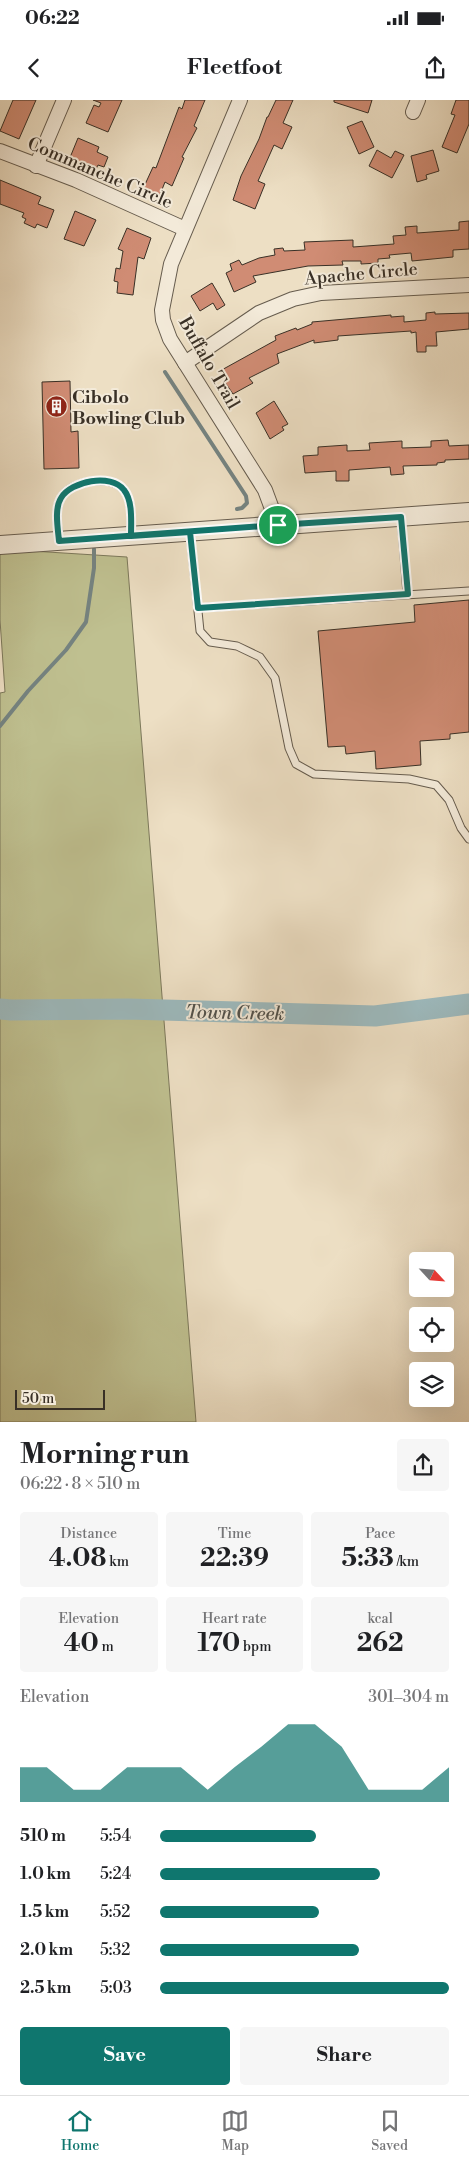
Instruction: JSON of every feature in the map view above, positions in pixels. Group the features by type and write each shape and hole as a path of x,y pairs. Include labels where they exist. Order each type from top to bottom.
{"street":[{"path":"36,166 64,100"},
{"name":"Buffalo Trail","path":"240,100 185,229 167,278 162,310 166,331 265,490 278,525"},
{"name":"Commanche Circle","path":"0,151 76,180 185,229"},
{"name":"Apache Circle","path":"185,363 259,313 294,299 321,294 469,285"},
{"path":"0,545 469,512"}],"lane":[{"path":"59,541 58,519 60,499 69,489 84,483 100,481 114,482 124,490 128,500 131,536"},
{"path":"401,517 408,594"},
{"path":"190,532 200,631 210,642 237,646 260,657 275,678 289,748 296,764 314,774 409,779 436,785 449,800 461,828 469,839"},
{"path":"198,608 469,591"}],"green space":[{"path":"0,549 127,557 196,1422 0,1422 0,693 5,692 0,620"}],"building":[{"path":"13,100 36,100 19,139 0,131"},
{"path":"93,100 122,100 108,132 86,123 94,105 99,107 101,103"},
{"path":"185,100 205,100 194,126 197,128 182,157 184,158 172,186 165,182 159,197 142,191 153,167 156,168 179,107 182,109"},
{"path":"276,100 293,100 283,123 292,127 282,149 274,145 258,181 265,184 255,209 233,200 241,176"},
{"path":"334,100 372,100 368,113 334,102"},
{"path":"456,100 469,100 469,124 457,153 442,147 455,115 451,114"},
{"path":"362,121 374,147 359,154 347,127"},
{"path":"78,138 99,147 97,152 108,157 104,167 98,165 95,171 69,160"},
{"path":"377,150 391,158 395,151 404,155 392,178 369,166"},
{"path":"433,150 439,171 426,175 427,179 417,182 411,156"},
{"path":"0,180 41,197 38,204 54,210 47,228 37,224 35,228 24,223 26,219 22,217 24,213 0,204"},
{"path":"75,211 96,220 84,246 64,239"},
{"path":"469,221 469,249 453,250 453,257 412,261 411,253 389,255 390,258 378,259 378,263 361,264 361,261 342,261 343,265 308,266 253,276 256,282 234,292 226,273 232,270 230,264 239,260 242,265 259,258 275,255 274,249 283,248 284,251 305,250 304,242 353,240 353,247 394,244 393,236 406,235 405,227 417,226 417,233 459,230 459,222"},
{"path":"127,228 151,238 144,259 138,257 133,295 117,293 118,282 114,281 116,268 120,269 123,251 118,249"},
{"path":"212,283 225,305 217,310 213,303 200,311 191,296"},
{"path":"435,312 435,314 469,313 469,329 436,332 437,346 426,346 426,352 417,352 416,332 411,333 411,331 338,336 338,340 314,343 314,340 277,354 279,363 249,378 253,383 233,394 218,372 276,340 275,336 296,328 297,330 312,324 312,322 391,315 391,317 404,316 404,322 426,320 426,313"},
{"name":"Cibolo Bowling Club","path":"70,381 71,432 78,431 79,468 44,469 42,382"},
{"path":"274,401 288,424 282,427 284,430 270,439 256,413"},
{"path":"448,440 449,446 469,445 469,459 445,460 445,462 437,463 437,465 403,466 404,474 391,475 390,467 349,470 349,481 336,481 336,471 305,473 303,456 318,455 318,447 347,445 347,451 370,450 369,443 402,441 402,448 431,447 431,441"},
{"path":"469,600 469,732 450,734 450,739 420,741 421,765 376,769 375,751 346,754 345,746 328,747 318,631 415,622 414,605"}],"waterway":[{"path":"165,372 246,496 247,503 242,508 237,509"},
{"path":"0,726 28,691 66,650 86,622 94,568 94,549"},
{"name":"Town Creek","path":"0,1009 128,1009 375,1016 469,1004"}],"place":[{"name":"Cibolo Bowling Club","path":"56,407"}],"route":[{"path":"278,525 131,536 59,541 58,519 60,499 69,489 84,483 114,482 124,490 128,500 131,536 190,532 198,608 408,594 401,517 278,525"}]}
